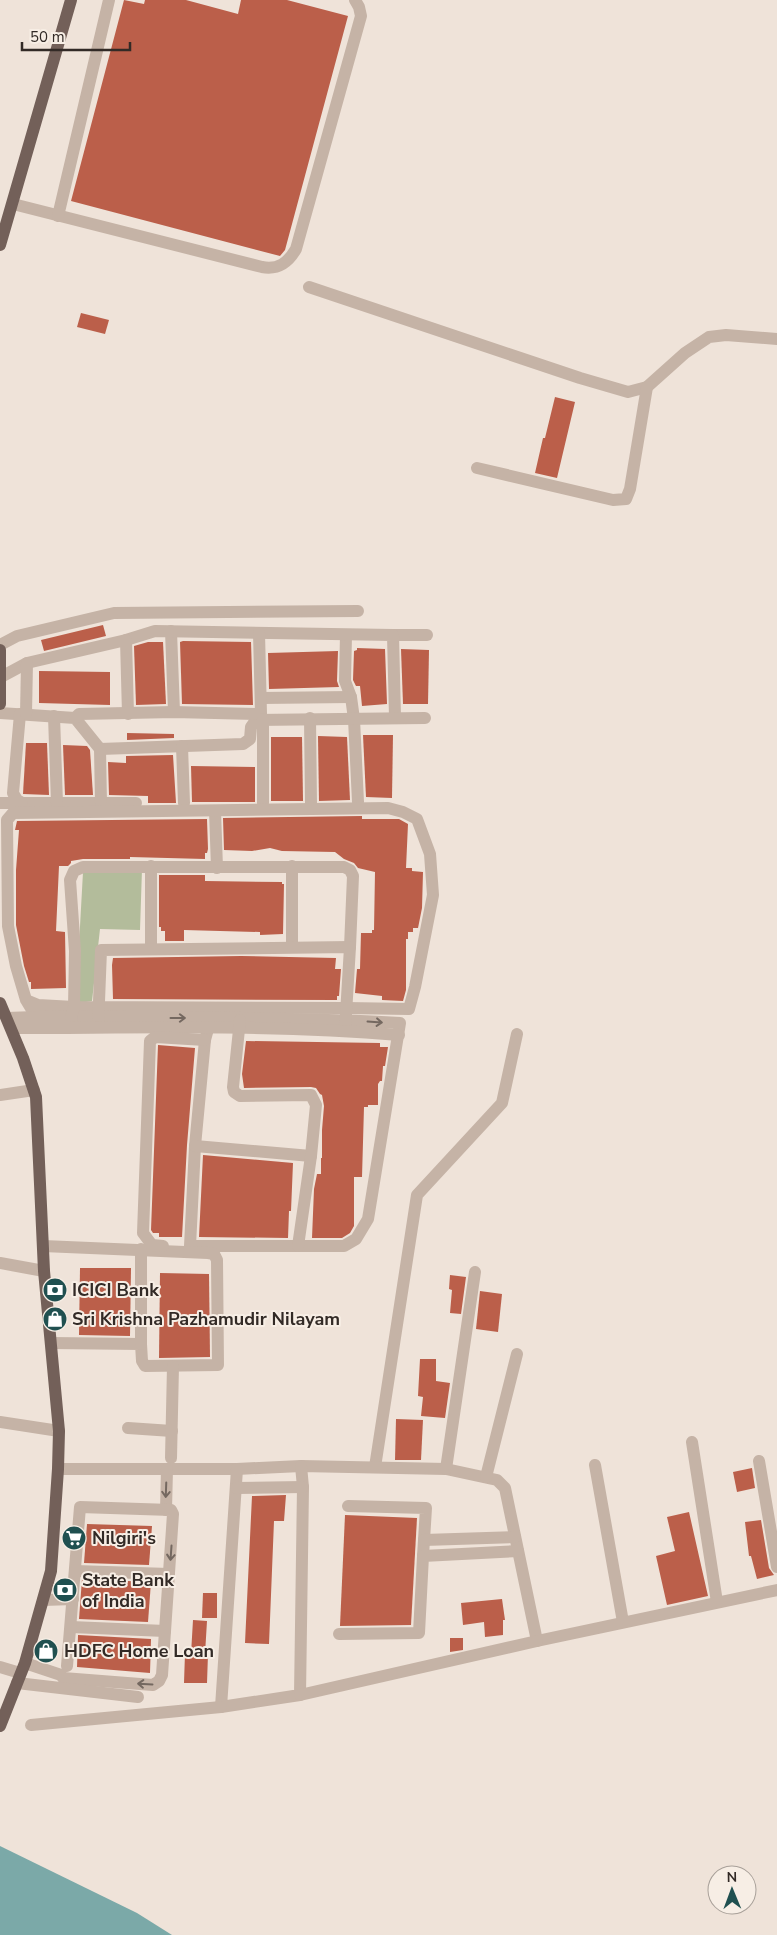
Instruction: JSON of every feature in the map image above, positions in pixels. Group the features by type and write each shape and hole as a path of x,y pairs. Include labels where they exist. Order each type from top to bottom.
{"main road":[{"path":"0,245 71,0"},
{"path":"0,650 0,704"},
{"path":"0,1003 36,1097 44,1271 58,1431 58,1469 51,1571 21,1673 0,1726"}],"street":[{"path":"58,216 110,0"},
{"path":"13,204 271,269 290,260 296,249 361,16 356,0"},
{"path":"308,287 628,392 647,388 685,353 709,337 726,335 777,339"},
{"path":"477,468 613,500 626,499 630,490 647,388"},
{"path":"0,645 17,636 114,613 358,611"},
{"path":"1,677 27,662 126,640 155,631 427,635"},
{"path":"171,631 174,712"},
{"path":"75,718 79,714 174,712 261,714 259,633"},
{"path":"346,635 345,681 351,697 354,718 358,802"},
{"path":"393,635 395,717"},
{"path":"126,640 128,714"},
{"path":"22,803 17,800 13,793 23,714 27,662"},
{"path":"261,698 351,697"},
{"path":"0,713 75,718 100,749 101,803"},
{"path":"54,716 57,803"},
{"path":"310,718 311,803"},
{"path":"100,749 243,744 250,739 256,720 425,718"},
{"path":"263,720 263,803"},
{"path":"182,746 184,803"},
{"path":"0,803 397,802"},
{"path":"26,1000 72,1018 98,1017 205,1029 346,1019 409,1009 433,895 430,854 417,819 388,808 17,813 10,815 7,820 8,926 12,950 26,1000 36,1022"},
{"path":"215,811 217,868"},
{"path":"151,866 152,949"},
{"path":"72,1018 74,951 70,880 71,875 78,869 83,867 151,866 217,868 336,866 350,870 353,876 346,1019"},
{"path":"292,866 292,947"},
{"path":"98,1017 101,950 350,947"},
{"path":"9,1023 98,1017 346,1019 400,1023 368,1219 356,1239 344,1246 152,1245 143,1233 150,1039 205,1029"},
{"path":"239,1028 359,1039 398,1039"},
{"path":"239,1028 232,1087 236,1094 240,1096 304,1094 311,1096 315,1100 311,1156 298,1246"},
{"path":"190,1246 195,1146 205,1029"},
{"path":"375,1467 417,1195 502,1103 517,1034"},
{"path":"0,1095 34,1090"},
{"path":"195,1146 311,1156"},
{"path":"43,1246 141,1249 208,1253 216,1256 218,1363 212,1366 145,1366 142,1362 140,1344 141,1249"},
{"path":"0,1263 44,1271"},
{"path":"446,1469 475,1272"},
{"path":"51,1343 140,1344"},
{"path":"486,1477 517,1354"},
{"path":"166,1510 172,1430 173,1366"},
{"path":"0,1422 58,1431"},
{"path":"128,1428 172,1430"},
{"path":"692,1442 717,1602"},
{"path":"759,1461 777,1567"},
{"path":"58,1469 169,1464 237,1469 301,1466 375,1467 446,1469 498,1480 505,1488 537,1641"},
{"path":"595,1465 623,1622"},
{"path":"300,1695 303,1487 301,1466"},
{"path":"221,1707 237,1469"},
{"path":"236,1488 303,1487"},
{"path":"338,1634 419,1633 426,1508 348,1506"},
{"path":"2,1671 153,1685 159,1681 162,1675 173,1514 171,1510 80,1507 67,1666"},
{"path":"424,1540 515,1537"},
{"path":"423,1556 518,1550"},
{"path":"75,1571 169,1574"},
{"path":"31,1725 221,1707 300,1695 623,1622 777,1590"},
{"path":"43,1600 73,1599"},
{"path":"71,1627 165,1631"},
{"path":"21,1673 138,1697"}],"green space":[{"path":"142,869 140,930 100,929 92,1001 74,1004 76,999 83,872"}],"water":[{"path":"0,1846 137,1913 172,1935 0,1935"}],"building":[{"path":"124,0 144,4 145,0 186,0 238,14 241,0 287,0 348,16 285,250 280,256 71,201"},
{"path":"81,313 109,320 105,334 77,327"},
{"path":"555,397 575,402 557,478 535,473"},
{"path":"103,625 106,636 44,651 41,640"},
{"path":"148,642 163,642 166,704 136,705 134,646"},
{"path":"180,642 251,642 253,705 182,704"},
{"path":"357,648 385,649 387,704 362,706 360,686 356,686 353,680 354,651"},
{"path":"401,649 429,650 428,704 403,704"},
{"path":"338,651 337,681 339,687 269,689 268,653"},
{"path":"39,671 110,672 110,705 39,703"},
{"path":"127,733 174,734 174,738 127,740"},
{"path":"363,735 393,735 392,798 366,797"},
{"path":"318,736 347,737 350,800 319,801"},
{"path":"271,737 302,737 303,801 271,801"},
{"path":"26,743 47,743 49,795 23,794"},
{"path":"63,745 87,746 90,750 93,795 65,795"},
{"path":"173,755 176,803 148,803 148,796 109,795 108,762 126,763 126,756"},
{"path":"191,766 255,767 255,802 192,802"},
{"path":"362,816 362,819 399,819 408,824 406,868 412,868 412,871 423,872 422,908 418,928 413,928 413,932 408,932 408,939 406,939 406,990 403,1001 382,1000 382,996 355,993 357,969 360,969 361,933 372,933 372,930 374,930 375,872 358,868 354,863 344,859 335,852 282,851 270,848 252,851 224,850 223,818"},
{"path":"207,819 208,849 207,853 205,853 205,859 130,857 130,859 83,859 71,861 68,866 59,866 56,931 65,932 66,988 31,989 31,982 29,982 24,966 16,925 16,870 19,830 15,830 17,821"},
{"path":"159,875 205,875 205,881 282,882 284,884 283,934 260,935 260,932 184,930 184,941 165,941 165,931 161,931 161,927 159,927"},
{"path":"241,956 336,958 335,969 341,969 339,996 337,996 337,1000 113,999 113,958"},
{"path":"246,1041 380,1043 380,1047 388,1047 385,1066 383,1066 382,1081 378,1084 378,1105 364,1107 362,1177 354,1177 354,1226 350,1233 342,1238 312,1238 314,1189 317,1174 321,1174 324,1106 322,1095 316,1088 311,1087 244,1088 242,1074"},
{"path":"158,1045 195,1048 182,1237 159,1237 159,1233 153,1233 151,1230"},
{"path":"203,1155 293,1163 288,1238 199,1237"},
{"path":"80,1268 131,1268 130,1336 79,1335"},
{"path":"160,1273 209,1274 210,1357 159,1358"},
{"path":"450,1275 466,1277 461,1314 450,1313 452,1290 449,1289"},
{"path":"480,1291 502,1294 498,1332 476,1329"},
{"path":"420,1359 436,1359 436,1381 450,1383 445,1418 421,1416 423,1397 418,1396"},
{"path":"396,1419 423,1420 421,1460 395,1460"},
{"path":"752,1468 755,1488 737,1492 733,1472"},
{"path":"286,1495 284,1521 274,1521 269,1644 245,1643 252,1496"},
{"path":"689,1512 708,1596 667,1605 656,1556 675,1551 667,1517"},
{"path":"345,1515 417,1518 411,1625 340,1626"},
{"path":"761,1520 769,1568 774,1575 757,1579 751,1556 749,1556 745,1522"},
{"path":"87,1524 152,1526 149,1565 84,1563"},
{"path":"82,1579 151,1582 148,1622 79,1619"},
{"path":"203,1593 217,1593 217,1618 202,1618"},
{"path":"502,1599 505,1620 503,1620 503,1635 485,1637 484,1622 463,1625 461,1603"},
{"path":"193,1620 207,1621 205,1654 208,1654 207,1683 184,1683 185,1653 191,1654"},
{"path":"78,1635 151,1639 150,1673 77,1667"},
{"path":"450,1638 463,1638 463,1650 450,1652"}],"place":[{"name":"ICICI Bank","path":"55,1290"},
{"name":"Sri Krishna Pazhamudir Nilayam","path":"55,1319"},
{"name":"Nilgiri's","path":"74,1538"},
{"name":"State Bank of India","path":"65,1590"},
{"name":"HDFC Home Loan","path":"46,1651"}]}
